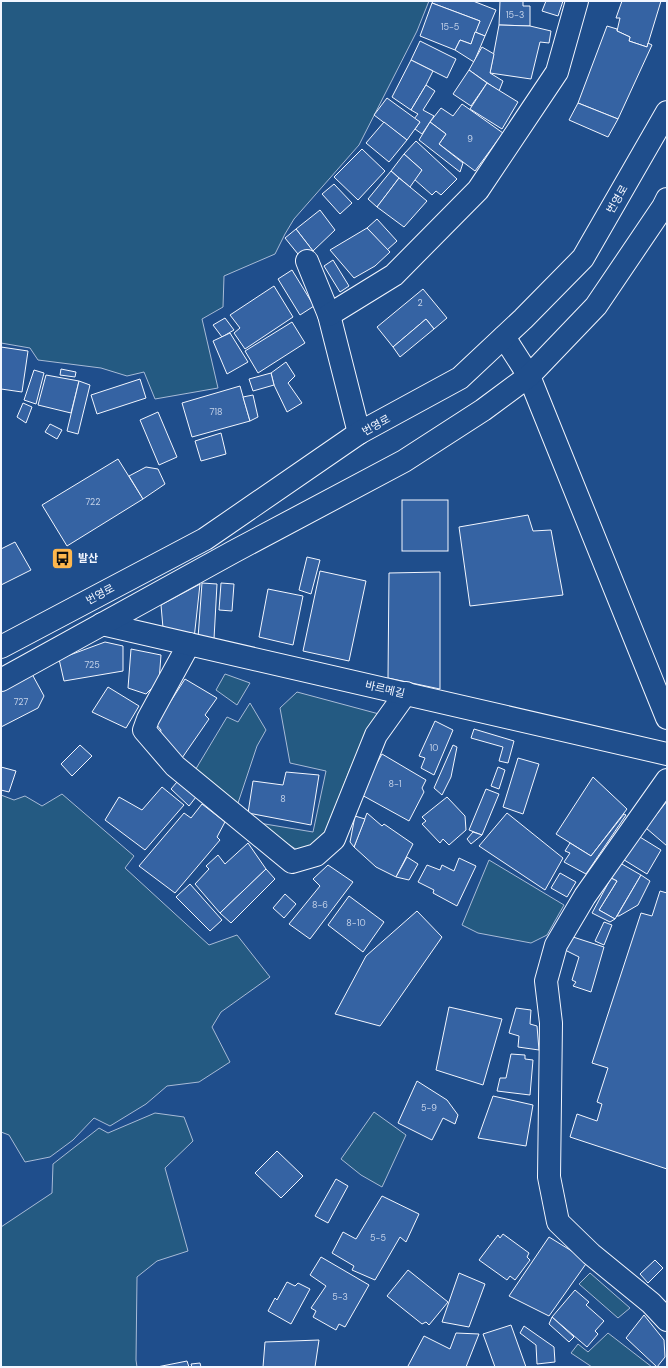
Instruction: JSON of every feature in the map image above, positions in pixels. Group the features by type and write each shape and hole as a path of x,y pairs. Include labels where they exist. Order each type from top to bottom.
{"street":[{"path":"329,315 394,275 478,190 557,72 577,1"},
{"name":"번영로","path":"1,647 205,539 359,433 460,378 524,319 583,258 667,112"},
{"path":"1,680 233,552 404,461 482,410 529,376 596,306 667,199"},
{"path":"307,261 329,315 359,433"},
{"path":"504,337 529,376 667,718"},
{"name":"바르메길","path":"102,624 667,754"},
{"path":"189,644 148,719 144,730 175,766 292,862 316,855 334,839 376,735 406,694"},
{"path":"667,780 585,896 556,945 546,981 551,1024 549,1177 558,1222 591,1254 651,1303 667,1320"}],"shaded area":[{"path":"1,1 429,1 417,31 359,145 294,219 275,254 224,276 223,307 202,319 218,388 155,399 144,372 127,376 101,368 38,360 30,348 1,343"},
{"path":"225,674 250,683 237,705 216,690"},
{"path":"297,692 379,714 350,769 323,839 302,853 253,822 313,832 326,771 290,763 280,708"},
{"path":"250,703 266,730 257,746 235,812 194,772 227,717 238,722"},
{"path":"62,794 134,856 125,868 209,945 237,935 270,977 221,1012 212,1027 230,1062 199,1082 167,1086 146,1104 110,1126 94,1118 73,1140 50,1157 25,1162 9,1135 1,1132 1,795 14,800 25,796 42,806"},
{"path":"489,860 564,905 547,935 531,943 478,933 462,925"},
{"path":"374,1112 406,1135 382,1187 361,1175 341,1159"},
{"path":"155,1113 184,1117 193,1141 165,1168 188,1251 157,1261 137,1277 137,1367 1,1367 1,1227 52,1193 53,1164 99,1128 108,1133"},
{"path":"590,1273 630,1308 618,1318 579,1284"},
{"path":"608,1333 652,1367 592,1367 571,1353 578,1344 588,1352"}],"building":[{"path":"433,1 473,1 496,10 485,36 475,32 480,21 432,3"},
{"path":"500,1 523,1 523,6 530,6 530,26 499,25"},
{"path":"546,1 563,1 558,16 542,11"},
{"path":"622,1 661,1 647,47 629,41 630,37 617,31 620,18 616,18"},
{"path":"432,3 480,21 471,44 460,40 455,50 420,36"},
{"path":"499,25 530,26 551,31 549,43 540,42 531,79 490,73"},
{"path":"607,26 617,29 617,31 630,37 629,41 647,47 648,43 652,45 618,119 578,103"},
{"path":"475,32 485,36 474,62 455,50 460,40 471,44"},
{"path":"420,41 456,59 447,78 411,60"},
{"path":"482,47 494,54 490,73 503,81 499,91 469,70"},
{"path":"411,60 433,71 411,110 392,97"},
{"path":"469,70 487,83 471,106 453,94"},
{"path":"487,83 518,102 502,129 470,109"},
{"path":"426,85 435,91 423,110 434,116 422,134 415,129 420,122 414,119 418,114 411,110"},
{"path":"387,98 420,122 407,140 374,115"},
{"path":"578,103 618,119 608,137 569,120"},
{"path":"462,104 503,133 475,171 439,144 446,134 430,122 441,108 453,116"},
{"path":"384,122 407,140 389,162 366,143"},
{"path":"430,122 446,134 439,144 463,163 460,172 419,140"},
{"path":"416,141 457,179 441,195 436,191 432,195 414,179 422,170 404,154"},
{"path":"362,149 385,171 358,200 334,177"},
{"path":"404,154 422,170 410,187 391,171"},
{"path":"391,171 399,178 377,207 368,199"},
{"path":"399,178 427,201 404,227 377,207"},
{"path":"334,184 352,203 340,214 322,194"},
{"path":"320,210 335,230 313,251 296,229"},
{"path":"377,219 397,241 387,250 367,228"},
{"path":"367,228 390,252 375,266 354,278 330,250"},
{"path":"296,229 313,251 302,259 285,238"},
{"path":"333,260 349,286 340,292 324,266"},
{"path":"292,270 314,306 300,315 278,279"},
{"path":"274,286 293,317 245,349 234,333 240,328 230,315"},
{"path":"423,289 447,318 434,329 426,319 393,347 377,327"},
{"path":"225,318 234,330 222,337 213,325"},
{"path":"426,319 434,329 400,357 393,347"},
{"path":"292,322 305,343 258,373 245,351"},
{"path":"230,333 248,362 227,374 213,341"},
{"path":"1,347 28,351 22,392 1,389"},
{"path":"286,362 295,376 288,383 302,403 287,412 274,385 271,373"},
{"path":"61,369 76,372 75,377 60,375"},
{"path":"34,370 44,373 36,404 24,400"},
{"path":"271,373 274,385 253,391 249,379"},
{"path":"46,375 79,381 71,413 38,405"},
{"path":"140,379 146,398 97,414 91,395"},
{"path":"79,381 90,385 78,434 67,431"},
{"path":"240,386 250,421 192,437 182,403"},
{"path":"253,395 258,417 250,421 243,397"},
{"path":"23,403 32,407 26,423 17,417"},
{"path":"158,412 177,457 159,465 140,420"},
{"path":"50,424 62,430 57,439 45,432"},
{"path":"221,433 226,454 201,461 195,441"},
{"path":"118,459 143,499 67,546 42,505"},
{"path":"146,467 158,469 165,484 143,499 129,476"},
{"path":"402,500 448,500 448,551 402,551"},
{"path":"528,515 533,531 551,530 563,595 470,606 459,527"},
{"path":"15,542 31,570 1,585 1,549"},
{"path":"307,557 320,560 311,594 299,590"},
{"path":"320,571 366,581 349,661 303,651"},
{"path":"440,572 440,689 388,678 389,573"},
{"path":"202,583 217,584 214,639 198,638"},
{"path":"221,583 234,584 232,611 219,610"},
{"path":"200,584 194,639 163,628 161,605"},
{"path":"268,589 303,596 293,645 259,637"},
{"path":"105,642 123,646 123,671 64,681 59,659"},
{"path":"131,649 161,655 159,681 146,694 128,688"},
{"path":"32,674 44,696 38,708 1,727 1,690"},
{"path":"185,679 217,698 205,715 209,719 182,758 160,735 161,730 156,724"},
{"path":"108,687 139,706 126,728 92,712"},
{"path":"435,721 453,730 434,775 421,768 425,758 419,756"},
{"path":"474,729 514,741 508,763 499,761 503,747 471,738"},
{"path":"80,745 92,756 72,776 61,764"},
{"path":"453,745 457,747 451,777 442,795 434,788"},
{"path":"382,754 426,780 422,788 424,792 409,821 360,794"},
{"path":"518,758 539,764 523,814 503,807"},
{"path":"1,767 16,771 9,792 1,790"},
{"path":"498,767 505,770 499,789 491,786"},
{"path":"286,772 319,775 311,825 248,813 253,781 283,785"},
{"path":"593,777 627,809 591,856 556,834"},
{"path":"177,782 196,797 189,806 171,789"},
{"path":"162,787 184,805 145,850 105,820 119,797 142,810"},
{"path":"486,789 499,794 482,835 469,830"},
{"path":"447,797 465,816 466,830 449,845 443,839 440,843 422,824 426,821 422,817"},
{"path":"667,801 667,846 646,828"},
{"path":"202,804 225,822 217,837 220,840 175,893 139,866 184,813 191,818"},
{"path":"367,813 382,826 384,824 413,844 396,877 376,867 354,847"},
{"path":"507,813 563,858 545,890 479,846"},
{"path":"624,814 626,815 586,874 564,862 570,853 565,851 570,843 591,856"},
{"path":"355,816 365,819 354,847 350,842"},
{"path":"473,832 482,835 471,844 467,839"},
{"path":"635,834 661,850 647,874 621,858"},
{"path":"248,843 266,869 220,913 195,884 209,869 206,866 218,855 225,864"},
{"path":"407,857 418,864 409,880 396,877"},
{"path":"459,858 476,866 457,906 433,893 434,890 418,882 427,865 440,870 442,865 454,871"},
{"path":"620,863 641,875 615,919 599,910 617,881 611,878"},
{"path":"328,865 353,882 310,939 289,924 320,886 313,879"},
{"path":"266,869 275,879 231,923 220,913"},
{"path":"560,873 576,882 567,897 551,888"},
{"path":"641,875 650,881 638,905 617,916"},
{"path":"611,878 617,881 599,910 615,919 610,922 592,913"},
{"path":"190,884 222,920 210,931 176,897"},
{"path":"660,891 667,893 667,1169 570,1137 577,1114 597,1121 602,1104 597,1102 608,1068 592,1063 641,913 652,916"},
{"path":"285,894 296,904 284,918 273,908"},
{"path":"349,896 384,922 363,952 328,925"},
{"path":"417,911 442,937 380,1026 335,1014 366,956"},
{"path":"604,922 612,925 604,945 595,941"},
{"path":"570,936 604,947 591,992 573,986 576,982 572,980 579,957 565,950"},
{"path":"449,1007 502,1019 483,1085 436,1070"},
{"path":"516,1008 531,1010 530,1024 537,1026 539,1050 518,1047 519,1036 509,1033"},
{"path":"511,1054 525,1055 525,1059 533,1060 530,1095 497,1091 500,1078 506,1078"},
{"path":"417,1081 447,1100 458,1115 455,1124 443,1118 432,1140 398,1123"},
{"path":"493,1096 533,1105 526,1146 478,1138"},
{"path":"277,1151 303,1176 281,1198 255,1173"},
{"path":"336,1179 348,1186 328,1223 315,1216"},
{"path":"382,1196 419,1214 406,1242 400,1237 375,1280 352,1270 354,1266 332,1253 343,1232 356,1239"},
{"path":"503,1234 529,1253 527,1257 530,1260 515,1280 510,1276 507,1280 479,1260 498,1235 500,1238"},
{"path":"549,1237 588,1261 549,1316 509,1296"},
{"path":"321,1257 369,1285 345,1327 339,1324 336,1330 313,1317 316,1311 311,1308 326,1286 310,1275"},
{"path":"655,1260 663,1268 648,1283 640,1274"},
{"path":"408,1270 448,1302 429,1325 426,1322 422,1324 387,1296"},
{"path":"459,1273 485,1284 469,1327 442,1322"},
{"path":"287,1282 295,1286 298,1283 310,1289 291,1324 268,1311 275,1298 277,1300"},
{"path":"575,1290 589,1302 586,1305 604,1321 595,1331 598,1334 587,1347 552,1317"},
{"path":"644,1315 664,1340 665,1357 657,1367 626,1338"},
{"path":"552,1317 574,1337 569,1342 549,1324"},
{"path":"511,1325 526,1367 495,1367 483,1334"},
{"path":"524,1326 554,1347 555,1362 537,1364 536,1345 520,1333"},
{"path":"456,1333 479,1334 466,1367 408,1366 424,1336 450,1349"},
{"path":"319,1340 315,1367 263,1367 265,1342"},
{"path":"187,1361 189,1367 157,1367"},
{"path":"200,1363 201,1367 192,1367 191,1364"}],"place":[{"name":"발산","path":"62,558"}]}
